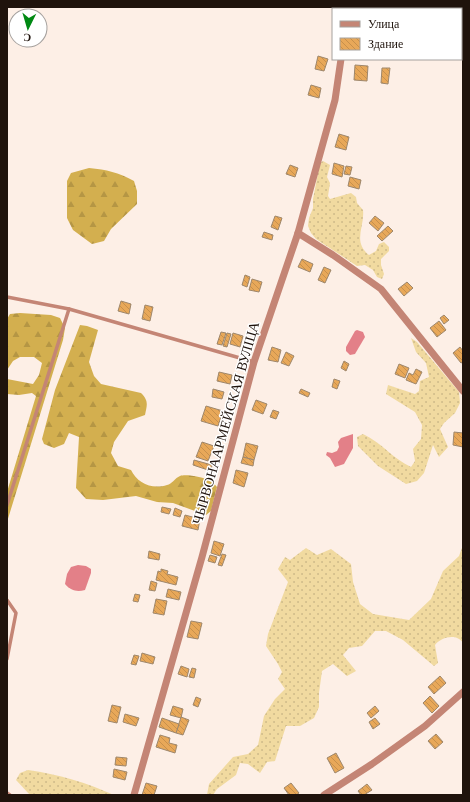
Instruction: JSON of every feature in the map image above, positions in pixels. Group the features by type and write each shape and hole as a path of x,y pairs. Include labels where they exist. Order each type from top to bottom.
{"street":[{"name":"ЧЫРВОНААРМЕЙСКАЯ ВУЛІЦА","path":"134,795 202,557 254,362 298,233 335,100 341,60"},
{"path":"298,233 333,255 381,289 463,391"},
{"path":"324,795 372,764 425,726 463,692"}],"lane":[{"path":"7,297 69,309 254,362"},
{"path":"7,505 69,309"},
{"path":"7,600 16,613 7,659"}],"shaded area":[{"path":"323,161 330,165 327,177 330,183 328,196 330,199 351,193 356,197 357,203 363,210 360,239 364,250 369,255 376,251 379,244 384,242 389,247 389,251 381,259 384,274 382,279 377,277 373,270 365,265 357,266 316,239 311,233 308,226 309,218 313,208 313,199 320,163"},
{"path":"357,330 363,332 365,337 355,354 350,355 346,351 346,347"},
{"path":"411,338 417,342 459,392 460,403 455,413 440,429 448,447 439,457 433,445 424,473 417,481 406,484 378,466 358,446 357,437 363,434 369,437 398,460 411,467 415,461 413,449 421,439 422,425 415,412 386,394 388,385 415,394 419,391 420,381 429,377 426,363 416,352"},
{"path":"353,434 353,448 344,464 335,467 330,458 326,455 327,452 332,453 337,451 339,447 338,442 341,438"},
{"path":"463,545 463,643 457,638 453,637 445,638 438,642 435,645 438,663 434,666 403,640 386,631 375,631 362,646 349,648 343,655 356,671 347,676 333,664 322,671 319,707 314,718 300,726 286,726 275,761 267,762 260,773 248,764 240,763 236,775 217,789 213,795 207,795 209,784 233,757 248,754 258,745 264,716 275,699 285,689 278,679 282,672 266,646 268,634 288,582 278,569 285,557 290,560 306,548 317,555 331,549 351,564 353,582 360,604 373,614 409,620 431,599 443,571 459,556"},
{"path":"78,565 86,566 91,569 85,590 79,591 70,588 65,584 67,574 71,567"},
{"path":"28,770 72,780 114,795 30,795 16,780 20,773"}],"green space":[{"path":"89,168 123,175 134,181 137,191 137,204 111,229 104,241 92,244 73,230 67,218 67,181 71,173"},
{"path":"20,313 51,315 60,318 65,328 63,340 7,522 7,492 36,396 32,393 19,395 7,394 7,379 33,384 39,375 42,363 34,357 20,357 13,361 7,370 7,319 10,314"},
{"path":"80,325 98,330 89,362 94,376 101,384 141,393 146,401 147,406 145,415 128,421 114,442 111,453 118,466 131,470 141,482 156,487 167,485 183,475 199,477 211,481 217,487 211,511 206,515 173,503 157,502 136,496 103,500 86,499 76,488 79,437 69,433 64,444 54,448 44,444 42,439 55,390"}],"building":[{"path":"318,56 328,59 324,71 315,69"},
{"path":"355,65 368,66 367,81 354,80"},
{"path":"382,68 390,68 388,84 381,83"},
{"path":"311,85 321,88 319,98 308,95"},
{"path":"339,134 349,137 346,150 335,147"},
{"path":"334,163 344,166 342,177 332,174"},
{"path":"290,165 298,168 295,177 286,174"},
{"path":"346,166 352,167 350,175 344,174"},
{"path":"350,177 361,180 359,189 348,186"},
{"path":"275,216 282,218 278,230 271,227"},
{"path":"375,216 384,223 378,231 369,223"},
{"path":"388,226 393,231 382,241 377,236"},
{"path":"264,232 273,235 272,240 262,237"},
{"path":"302,259 313,264 310,272 298,267"},
{"path":"324,267 331,270 325,283 318,280"},
{"path":"245,275 250,277 247,287 242,285"},
{"path":"252,279 262,282 259,292 249,290"},
{"path":"407,282 413,288 404,296 398,289"},
{"path":"121,301 131,304 129,314 118,311"},
{"path":"145,305 153,307 150,321 142,319"},
{"path":"444,315 449,320 444,324 440,318"},
{"path":"439,321 446,330 437,337 430,328"},
{"path":"221,332 226,333 222,345 217,344"},
{"path":"227,333 231,334 227,347 223,346"},
{"path":"233,333 243,336 240,347 230,344"},
{"path":"272,347 281,350 278,362 268,360"},
{"path":"460,347 463,351 463,362 461,363 453,353"},
{"path":"286,352 294,356 289,366 281,363"},
{"path":"344,361 349,364 346,371 341,368"},
{"path":"399,364 409,368 405,378 395,374"},
{"path":"416,369 422,372 416,384 406,380 409,373 413,375"},
{"path":"219,372 232,375 230,384 217,381"},
{"path":"334,379 340,381 337,389 332,387"},
{"path":"213,389 224,392 222,399 212,397"},
{"path":"301,389 310,393 308,397 299,393"},
{"path":"256,400 267,404 263,414 252,410"},
{"path":"206,406 223,411 218,426 201,421"},
{"path":"273,410 279,412 276,419 270,417"},
{"path":"454,432 463,433 463,447 453,445"},
{"path":"202,442 214,446 208,461 196,457"},
{"path":"246,443 258,446 254,460 243,457"},
{"path":"243,457 254,460 253,466 241,463"},
{"path":"194,460 212,465 211,471 193,465"},
{"path":"236,470 248,473 244,487 233,483"},
{"path":"162,507 171,509 169,514 161,512"},
{"path":"175,508 182,511 180,517 173,515"},
{"path":"185,515 200,519 198,530 182,526"},
{"path":"214,541 224,544 220,556 211,553"},
{"path":"149,551 160,554 159,560 148,558"},
{"path":"222,554 226,555 222,566 218,565"},
{"path":"210,555 217,557 215,563 208,561"},
{"path":"161,569 168,571 167,574 178,577 176,585 156,580 158,571 161,572"},
{"path":"151,581 157,583 155,591 149,590"},
{"path":"168,589 181,592 179,600 166,597"},
{"path":"135,594 140,595 138,602 133,601"},
{"path":"156,599 167,601 164,615 153,613"},
{"path":"191,621 202,623 198,639 187,637"},
{"path":"142,653 155,657 153,664 140,661"},
{"path":"134,655 139,656 136,665 131,664"},
{"path":"181,666 189,669 187,677 178,674"},
{"path":"192,668 196,669 194,678 189,677"},
{"path":"440,676 446,683 434,694 428,687"},
{"path":"430,696 439,706 432,713 423,703"},
{"path":"196,697 201,699 198,707 193,705"},
{"path":"112,705 121,707 117,723 108,721"},
{"path":"173,706 183,709 181,718 170,715"},
{"path":"375,706 379,711 371,718 367,713"},
{"path":"125,714 139,718 136,726 123,722"},
{"path":"181,717 189,720 183,735 176,733"},
{"path":"162,718 179,724 176,733 159,727"},
{"path":"375,718 380,724 373,729 369,722"},
{"path":"436,734 443,742 435,749 428,741"},
{"path":"160,735 170,738 169,743 177,745 175,753 156,747"},
{"path":"336,753 344,768 335,773 327,758"},
{"path":"116,757 127,758 126,766 115,765"},
{"path":"114,769 127,772 125,780 113,777"},
{"path":"146,783 157,786 154,795 142,795"},
{"path":"291,783 299,793 296,795 289,795 284,788"},
{"path":"367,784 372,790 364,795 361,795 358,791"}]}
